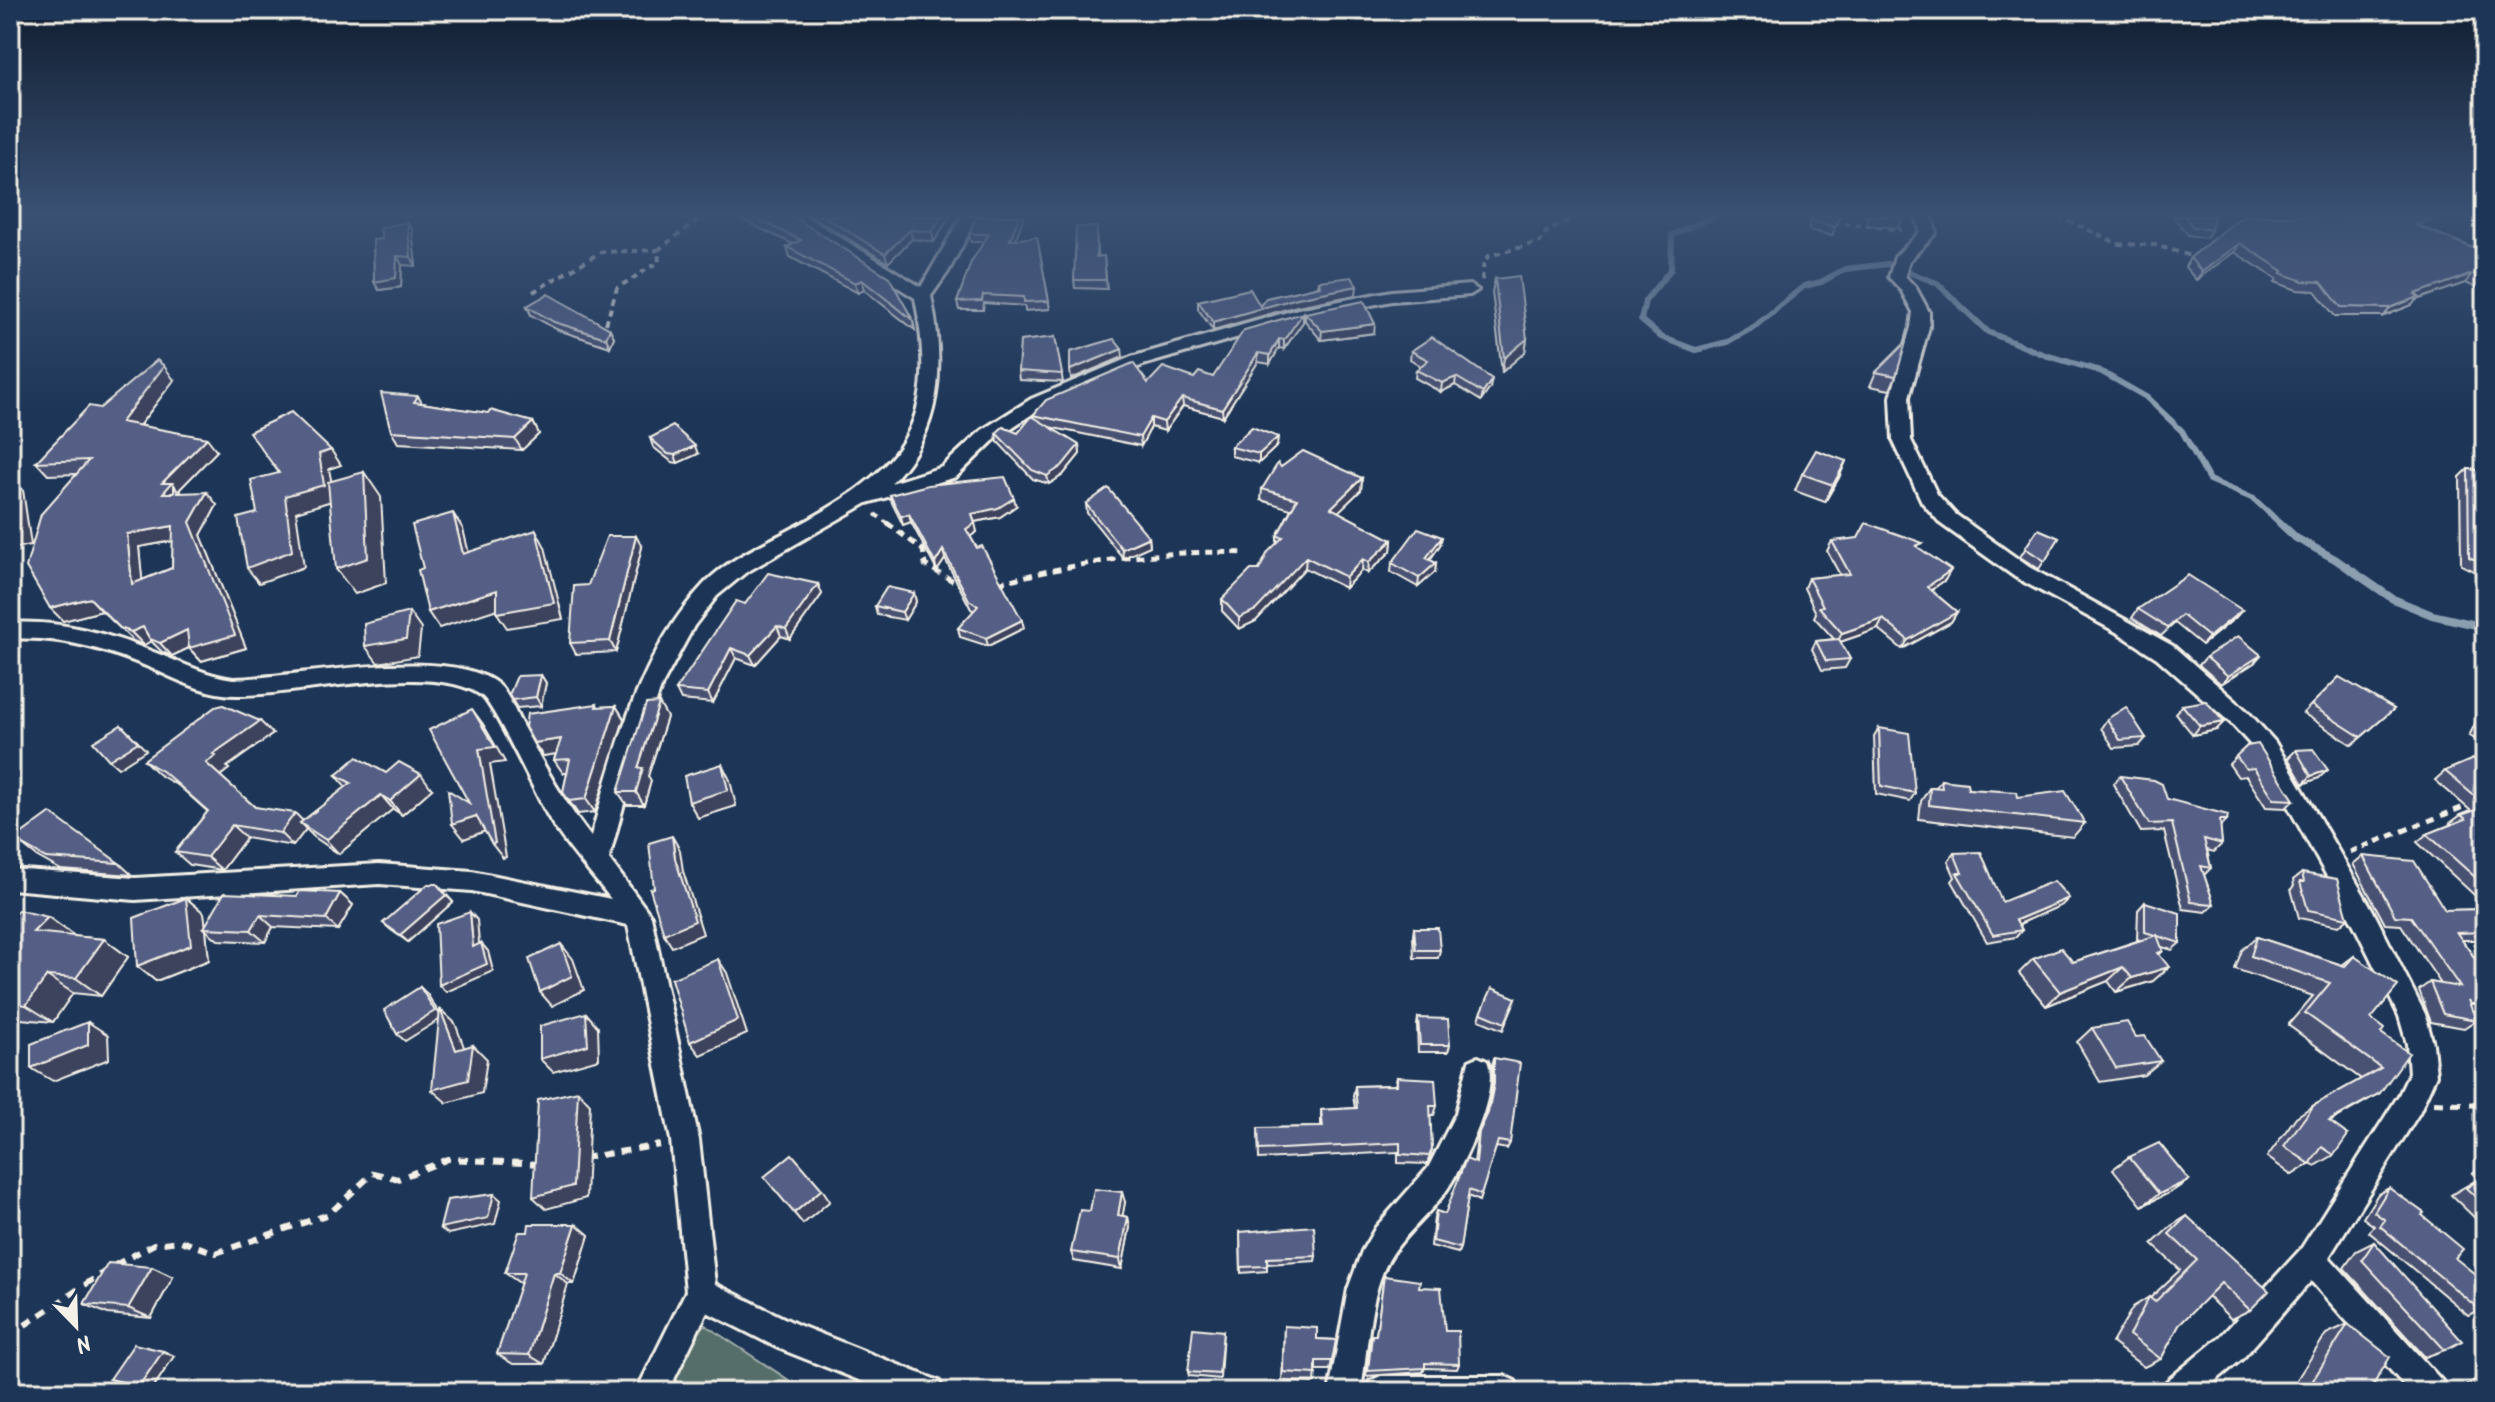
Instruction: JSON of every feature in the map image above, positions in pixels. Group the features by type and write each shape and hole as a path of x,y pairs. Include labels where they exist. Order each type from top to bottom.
{"street":[{"path":"596,862 642,705 657,672 692,614 724,576 858,501 881,483 903,457 927,410 931,389 932,337 923,296 900,281"},
{"path":"923,296 933,281"},
{"path":"1905,281 1921,312 1920,327 1900,397 1902,440 1929,497 1948,519 2022,572 2165,652 2240,718 2267,748 2331,860 2412,1014 2420,1044 2423,1075 2409,1104 2311,1259 2232,1347 2178,1392"},
{"path":"858,501 949,472 989,434 1037,403 1137,361 1311,311 1392,296 1470,290"},
{"path":"10,631 39,628 77,634 146,657 205,683 232,687 445,673 475,679 492,691 559,814 639,916 685,1140 701,1293 652,1392"},
{"path":"10,879 135,889 379,874 472,881 639,916"},
{"path":"1345,1392 1363,1289 1372,1261 1386,1237 1438,1178 1469,1116 1478,1070"},
{"path":"2311,1259 2431,1392"},
{"path":"701,1293 789,1337 928,1392"},
{"path":"1381,1392 1504,1392"}],"path":[{"path":"533,292 551,281"},
{"path":"606,324 617,288 628,281"},
{"path":"1470,290 1482,288 1482,281"},
{"path":"858,501 923,550 925,565 971,590"},
{"path":"996,584 1033,574 1150,554 1246,553"},
{"path":"2331,860 2473,803"},
{"path":"2409,1104 2485,1105"},
{"path":"576,1159 685,1140"},
{"path":"10,1335 116,1264 166,1240 193,1243 216,1253 298,1227 329,1214 373,1173 398,1179 448,1159 545,1164"}],"green space":[{"path":"699,1321 807,1392 659,1392"}],"building":[{"path":"864,281 891,281 913,320"},
{"path":"964,281 1045,281 1049,301 1024,302 1024,297 983,295 982,301 957,302"},
{"path":"1319,281 1354,281 1357,286 1297,298 1213,322 1198,301 1250,289 1260,306 1266,298 1320,286"},
{"path":"1495,281 1520,281 1527,339 1504,358"},
{"path":"2311,281 2451,281 2415,294 2419,297 2390,308 2341,307 2321,282"},
{"path":"548,294 610,329 606,338 554,322 527,306"},
{"path":"1364,301 1375,324 1322,331 1305,313"},
{"path":"1303,313 1284,340 1279,339 1270,355 1258,353 1222,409 1182,398 1164,422 1151,418 1140,437 1033,415 1046,400 1133,363 1148,383 1163,367 1194,378 1199,372 1213,377 1244,330"},
{"path":"1055,337 1062,374 1018,371 1020,341"},
{"path":"1432,337 1492,379 1483,393 1456,377 1442,383 1416,370 1428,360 1411,351"},
{"path":"1114,339 1122,349 1070,370 1070,352"},
{"path":"1906,342 1896,376 1876,372"},
{"path":"157,360 164,366 121,422 207,438 162,483 172,483 163,493 174,493 174,484 178,493 207,492 190,522 235,635 189,648 187,630 160,643 150,639 143,627 131,632 120,628 90,598 50,608 26,567 41,514 89,460 36,462 89,406 100,408","holes":["173,526 172,568 132,584 127,534"]},
{"path":"381,393 418,396 414,402 488,413 490,410 533,422 515,439 391,431"},
{"path":"291,412 331,450 319,454 324,485 285,496 292,551 247,568 238,518 257,513 251,480 279,473 249,432"},
{"path":"1032,416 1079,445 1062,466 1047,476 1032,470 996,433 1003,427 1018,433"},
{"path":"673,426 695,446 675,455 668,454 650,438"},
{"path":"1252,427 1278,437 1259,454 1231,447"},
{"path":"1816,450 1846,461 1833,485 1802,474"},
{"path":"1303,451 1362,478 1331,508 1392,540 1369,562 1363,559 1346,577 1306,557 1256,610 1239,618 1222,599 1251,570 1259,570 1268,552 1283,537 1277,536 1297,499 1262,489 1278,463 1281,467"},
{"path":"2468,469 2485,471 2485,564 2469,557"},
{"path":"364,472 368,558 336,569 328,482"},
{"path":"1005,477 1014,498 998,508 972,514 975,523 966,529 977,548 982,546 1022,620 986,638 958,628 978,606 969,600 943,550 935,563 909,514 901,516 890,495 928,485"},
{"path":"1108,488 1149,537 1122,549 1086,504"},
{"path":"10,498 14,527 10,528"},
{"path":"453,513 463,554 536,530 554,603 497,613 497,590 428,612 418,570 423,568 412,525"},
{"path":"1866,523 1923,543 1916,546 1951,570 1927,587 1957,612 1908,640 1883,619 1842,633 1819,607 1823,606 1808,578 1850,574 1832,541 1858,538"},
{"path":"1418,528 1442,537 1426,558 1436,563 1419,578 1392,563"},
{"path":"2038,529 2059,538 2045,561 2025,548"},
{"path":"607,536 636,536 610,641 570,643 574,586 588,585"},
{"path":"768,573 818,584 786,629 777,626 750,655 731,648 708,693 676,690 736,601 745,604"},
{"path":"2188,575 2242,610 2209,637 2182,615 2168,628 2138,609"},
{"path":"887,587 914,593 902,612 875,606"},
{"path":"409,612 406,639 365,646 364,624"},
{"path":"2238,636 2261,655 2228,676 2206,657"},
{"path":"1839,639 1850,659 1826,661 1816,641"},
{"path":"541,675 536,697 512,700 509,695 517,676"},
{"path":"2339,677 2394,709 2361,737 2311,705"},
{"path":"2206,701 2224,722 2200,726 2182,705"},
{"path":"659,703 638,768 643,768 636,792 618,792 646,704"},
{"path":"597,704 596,707 616,706 586,799 569,801 563,792 570,759 554,760 561,739 534,743 525,727 527,714"},
{"path":"223,705 260,721 213,754 216,756 206,763 255,807 295,813 280,833 232,825 207,857 175,852 208,811 166,774 144,760 215,707"},
{"path":"2126,707 2146,738 2120,740 2107,719"},
{"path":"472,709 495,747 479,749 495,843 492,844 476,816 452,824 448,790 469,803 429,730"},
{"path":"2485,715 2485,731 2478,728"},
{"path":"121,725 138,742 109,760 93,742"},
{"path":"1879,728 1909,733 1915,793 1881,786"},
{"path":"2258,744 2294,800 2274,799 2254,768 2246,769 2236,756 2247,746"},
{"path":"2313,749 2328,770 2311,776 2296,750"},
{"path":"2485,754 2485,805 2445,771"},
{"path":"357,757 386,773 399,762 421,774 390,801 381,795 326,840 300,823 351,783 336,775"},
{"path":"722,764 728,790 689,802 684,776"},
{"path":"2120,776 2154,780 2162,784 2167,799 2228,815 2227,820 2220,820 2222,844 2204,839 2211,868 2201,866 2214,904 2191,902 2172,823 2149,824"},
{"path":"1941,780 1967,783 1968,789 2017,792 2018,797 2065,791 2085,823 1929,805 1930,787 1942,788"},
{"path":"2485,807 2485,886 2427,834 2466,819 2461,815"},
{"path":"50,813 119,863 46,858 21,844 21,834"},
{"path":"672,836 675,858 695,921 664,934 650,889 654,888 649,843"},
{"path":"1981,852 2002,902 2054,881 2069,898 2016,920 2022,930 1993,935 1957,873 1962,873 1954,853"},
{"path":"2363,856 2414,861 2445,910 2485,909 2485,932 2457,933 2485,973 2485,1004 2471,1004 2468,1000 2476,1020 2443,1014 2430,982 2460,987 2411,917 2395,916"},
{"path":"2302,873 2337,879 2348,918 2308,910 2300,882 2304,882"},
{"path":"428,884 437,884 446,895 400,935 383,923"},
{"path":"300,891 340,893 326,919 260,915 251,930 204,928 224,893 297,896"},
{"path":"186,898 191,945 137,966 134,918"},
{"path":"2145,902 2180,913 2180,943 2145,932"},
{"path":"18,910 48,917 33,932 104,939 76,978 47,976 26,1005 10,1003 10,919"},
{"path":"470,912 473,947 481,943 487,964 439,985 436,924"},
{"path":"1414,928 1438,928 1440,950 1416,950"},
{"path":"2157,935 2163,951 2158,953 2169,967 2132,978 2123,967 2060,992 2033,959 2061,948 2073,962"},
{"path":"2257,937 2345,966 2354,956 2398,986 2371,1019 2384,1029 2381,1033 2409,1053 2380,1093 2329,1121 2348,1135 2334,1155 2322,1147 2310,1164 2284,1146 2314,1105 2381,1068 2305,1013 2330,983 2251,956"},
{"path":"561,944 572,976 540,992 529,959"},
{"path":"718,959 738,1020 690,1042 671,979"},
{"path":"420,987 435,1011 397,1034 384,1010"},
{"path":"1492,988 1516,998 1505,1023 1481,1013"},
{"path":"440,1009 456,1050 473,1045 468,1080 432,1090"},
{"path":"586,1013 588,1045 540,1059 540,1026"},
{"path":"1418,1018 1448,1019 1450,1045 1420,1045"},
{"path":"88,1022 88,1045 31,1068 31,1044"},
{"path":"2127,1022 2136,1037 2145,1036 2161,1061 2116,1068 2092,1028"},
{"path":"1494,1058 1520,1063 1510,1143 1498,1141 1481,1195 1469,1190 1460,1248 1433,1241 1436,1211 1445,1214 1466,1159 1476,1163 1479,1132 1488,1113 1494,1084"},
{"path":"1397,1077 1435,1079 1437,1106 1430,1106 1432,1150 1429,1156 1400,1154 1400,1143 1259,1150 1258,1128 1323,1127 1321,1110 1357,1108 1355,1086 1397,1085"},
{"path":"578,1091 573,1186 533,1197 538,1100"},
{"path":"2159,1143 2189,1180 2159,1194 2129,1157"},
{"path":"792,1154 822,1189 794,1213 764,1177"},
{"path":"2485,1176 2485,1206 2466,1188"},
{"path":"2389,1188 2424,1213 2422,1215 2463,1249 2455,1258 2485,1282 2485,1305 2480,1310 2380,1226 2385,1220 2374,1212"},
{"path":"1094,1189 1122,1192 1118,1215 1128,1217 1120,1259 1071,1252 1080,1210 1090,1211"},
{"path":"494,1194 488,1218 440,1228 447,1200"},
{"path":"2187,1216 2269,1291 2250,1310 2221,1283 2179,1325 2161,1359 2129,1335 2149,1297 2155,1302 2197,1260 2169,1234"},
{"path":"529,1224 576,1224 560,1273 554,1273 529,1355 497,1354 524,1273 505,1273 519,1232 528,1232"},
{"path":"1314,1226 1316,1256 1267,1258 1267,1266 1241,1267 1240,1232"},
{"path":"2374,1242 2462,1341 2445,1350 2362,1260"},
{"path":"108,1263 152,1267 128,1308 84,1304"},
{"path":"1384,1276 1420,1281 1419,1287 1441,1288 1445,1331 1458,1331 1459,1364 1425,1363 1425,1368 1368,1371"},
{"path":"2348,1324 2390,1357 2369,1392 2310,1392 2307,1390"},
{"path":"1284,1326 1317,1328 1317,1339 1336,1340 1332,1361 1316,1361 1316,1374 1283,1372"},
{"path":"1193,1328 1223,1331 1219,1374 1188,1372"},
{"path":"134,1344 163,1351 139,1386 110,1379"},
{"path":"2485,1380 2485,1392 2468,1391"}],"waterway":[{"path":"1661,281 1645,301 1641,320 1661,337 1696,350 1727,342 1754,327 1804,286 1822,281"},
{"path":"1933,281 1988,332 2045,355 2100,371 2146,397 2182,431 2209,480 2254,499 2282,525"},
{"path":"2280,523 2296,538 2335,559 2393,599 2432,615 2485,627"}]}
